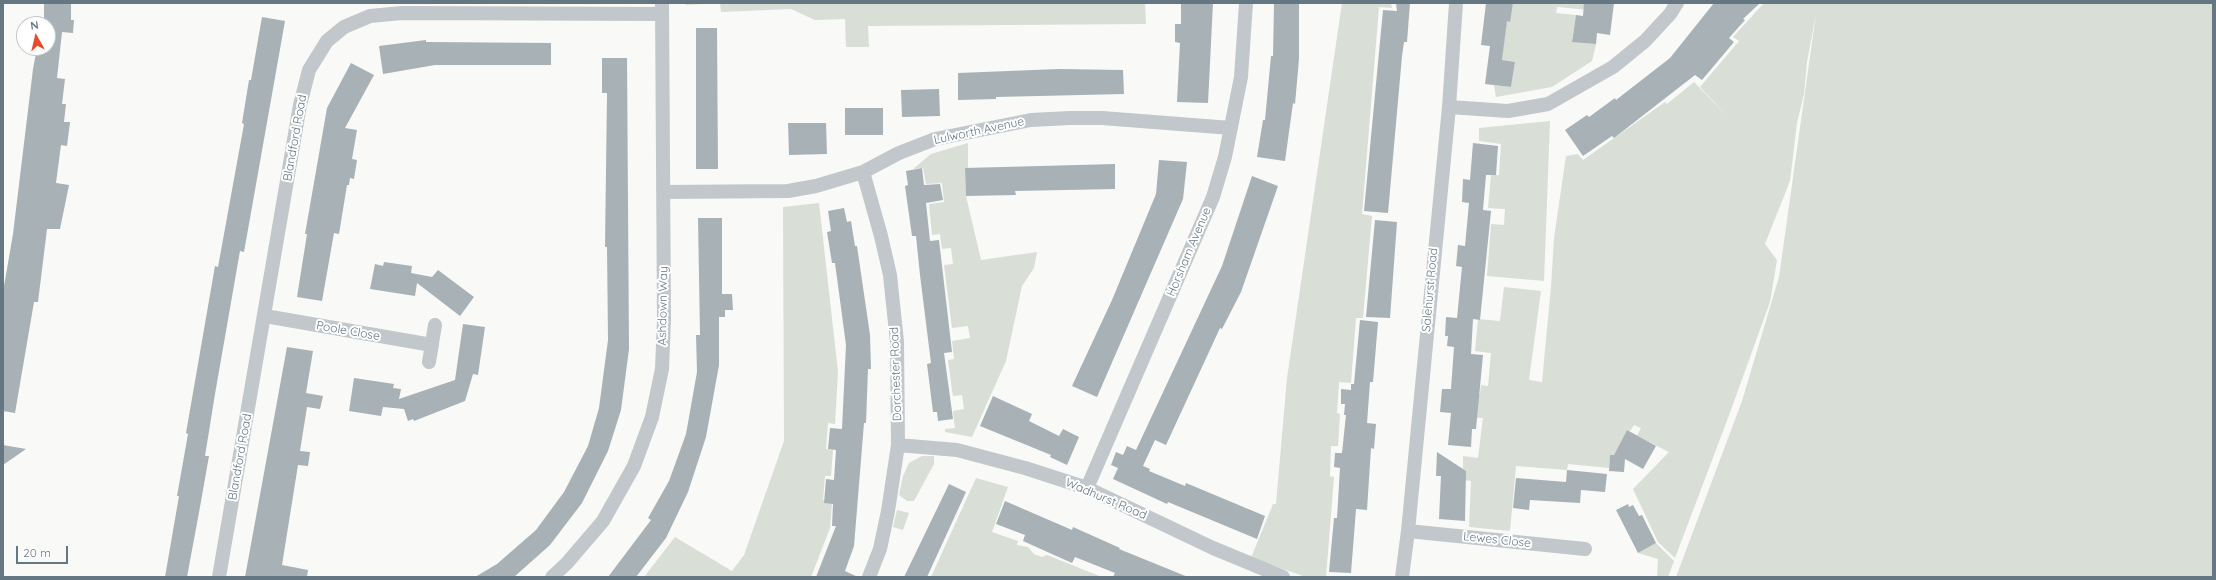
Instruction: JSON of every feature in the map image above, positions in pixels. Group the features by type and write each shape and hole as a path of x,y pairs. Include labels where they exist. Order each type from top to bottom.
{"street":[{"name":"Horsham Avenue","path":"1087,488 1213,197 1225,157 1241,77 1246,3"},
{"name":"Salehurst Road","path":"1402,577 1408,531 1448,107 1456,3"},
{"path":"1448,107 1508,111 1548,104 1613,68 1645,41 1670,14 1677,3"},
{"name":"Ashdown Way","path":"552,577 567,563 603,521 634,466 652,417 662,369 664,319 662,8"},
{"name":"Blandford Road","path":"219,577 300,105 308,70 327,41 344,28 370,16 402,13 662,8"},
{"name":"Lulworth Avenue","path":"663,192 788,190 816,186 863,172 899,153 935,139 1031,120 1102,118 1231,128"},
{"name":"Dorchester Road","path":"863,172 890,275 897,342 898,445 888,511 880,549 869,577"},
{"name":"Poole Close","path":"265,316 432,345"},
{"path":"429,362 435,325"},
{"name":"Wadhurst Road","path":"898,445 957,450 1025,468 1087,488 1213,548 1283,577"},
{"name":"Lewes Close","path":"1408,531 1585,549"}],"shaded area":[{"path":"686,3 720,3 686,5"},
{"path":"720,3 1145,3 1146,24 868,26 869,47 846,47 845,19 815,20 791,9 721,12"},
{"path":"1342,3 1391,3 1392,8 1379,7 1362,214 1372,216 1363,318 1356,318 1351,383 1339,382 1337,413 1340,414 1338,446 1331,446 1330,476 1334,477 1326,577 1306,577 1251,558 1273,504 1276,504 1287,378"},
{"path":"1513,3 1601,3 1600,11 1557,7 1556,13 1576,15 1572,41 1596,44 1592,61 1552,87 1496,97 1494,85 1511,87 1515,62 1502,60 1506,24 1507,21 1509,21"},
{"path":"1764,3 2213,3 2213,577 1676,577 1742,401 1779,277 1816,14 1807,62 1804,94 1797,123 1790,181 1765,244 1777,260 1770,302 1675,558 1658,542 1633,489 1669,452 1637,436 1641,428 1634,425 1630,431 1627,430 1614,455 1610,455 1609,468 1568,464 1567,470 1516,466 1510,531 1469,527 1471,481 1464,480 1466,471 1463,469 1463,456 1478,458 1483,418 1465,417 1468,393 1480,394 1481,385 1488,386 1491,353 1475,351 1478,319 1500,321 1504,287 1541,291 1529,380 1542,382 1554,238 1566,156 1578,154 1583,160 1665,102 1667,104 1694,82 1731,120 1700,87 1739,41 1733,37"},
{"path":"1550,121 1544,281 1487,276 1491,224 1504,225 1505,209 1488,208 1491,175 1499,175 1501,144 1479,141 1479,128"},
{"path":"968,143 968,168 965,168 966,196 981,260 1037,252 1034,268 1022,286 1006,361 972,437 945,432 945,429 955,428 953,411 964,409 962,395 953,396 948,360 954,359 952,341 970,338 968,326 952,328 944,265 953,264 951,248 942,249 940,234 932,235 929,204 944,202 942,183 926,184 923,168 913,169 931,154"},
{"path":"819,203 838,372 835,424 828,423 826,449 833,450 831,476 825,476 823,500 832,503 830,528 811,577 644,577 675,537 732,571 744,555 784,441 783,207"},
{"path":"922,456 934,456 934,464 914,501 907,501 899,495 903,476 909,463"},
{"path":"976,478 1008,487 992,532 1018,541 1017,545 1028,547 1034,554 1042,557 1047,555 1102,577 931,577"},
{"path":"897,510 909,513 903,530 893,527"},
{"path":"1656,543 1674,561 1668,577 1657,577 1658,559 1638,553"}],"building":[{"path":"44,3 71,3 71,20 74,20 73,33 62,32 57,78 65,79 62,104 66,104 64,122 70,122 67,146 61,145 56,183 69,185 60,229 47,229 38,302 34,302 15,413 3,411 3,292 13,234 35,56 56,56 56,16 44,16"},
{"path":"1181,3 1213,3 1208,103 1177,102 1180,43 1175,42 1175,24 1181,24"},
{"path":"1274,3 1299,3 1299,59 1295,104 1293,103 1285,161 1257,157 1263,120 1265,120 1271,56 1273,56"},
{"path":"1396,3 1410,3 1407,42 1404,42 1402,56 1388,213 1364,211 1383,10 1397,11"},
{"path":"1486,3 1513,3 1510,22 1507,21 1502,60 1515,62 1511,87 1485,84 1490,46 1481,45"},
{"path":"1584,3 1614,3 1610,35 1597,33 1596,44 1572,42 1576,15 1583,16"},
{"path":"1714,3 1760,3 1743,19 1745,20 1729,38 1734,42 1702,80 1695,75 1614,138 1612,136 1583,156 1565,130 1587,115 1589,117 1615,98 1616,100 1670,58"},
{"path":"262,17 285,21 244,252 240,251 205,456 209,456 187,577 165,577 179,496 177,496 188,434 186,433 215,266 218,267 244,124 242,123 249,80 251,80"},
{"path":"696,28 717,28 718,169 696,169"},
{"path":"426,40 426,42 551,43 551,65 435,65 383,74 379,46"},
{"path":"602,58 627,58 629,349 621,410 608,451 582,503 550,545 514,577 475,577 497,564 536,530 564,492 588,446 599,408 608,340 607,247 605,247 607,93 602,93"},
{"path":"351,63 374,75 345,128 357,130 352,159 357,160 354,179 350,178 349,185 347,185 339,234 334,233 322,301 297,297 307,234 305,234 327,108"},
{"path":"1059,69 1123,70 1124,94 996,97 996,99 958,100 958,73"},
{"path":"939,89 940,116 902,117 901,90"},
{"path":"845,108 883,108 883,135 845,135"},
{"path":"788,123 826,123 827,154 789,155"},
{"path":"1473,143 1498,146 1496,175 1486,175 1483,210 1491,211 1480,320 1473,319 1471,354 1483,355 1476,429 1472,429 1471,447 1448,445 1451,413 1440,412 1442,389 1451,389 1454,347 1447,346 1448,336 1445,336 1446,317 1457,318 1462,267 1456,266 1458,245 1465,246 1469,203 1462,202 1463,179 1470,180"},
{"path":"1159,160 1187,162 1183,199 1097,397 1072,386 1112,300 1156,194"},
{"path":"1115,164 1115,189 1015,191 1016,195 966,196 965,168"},
{"path":"922,168 924,185 940,184 943,200 926,203 930,241 939,240 952,352 944,353 953,419 938,421 937,412 933,412 927,364 931,363 916,236 912,236 905,186 908,185 906,171"},
{"path":"1252,176 1278,186 1241,292 1222,329 1220,328 1166,445 1155,440 1143,466 1150,469 1149,471 1185,486 1186,483 1265,516 1257,539 1168,502 1167,504 1113,479 1118,468 1111,465 1116,452 1123,455 1127,446 1136,450 1222,266"},
{"path":"844,208 847,222 851,221 855,246 857,246 870,335 871,369 868,369 866,423 864,423 854,546 845,571 858,577 816,577 836,526 832,526 833,504 824,503 826,479 834,480 836,450 828,449 830,428 842,429 846,345 835,263 832,263 827,232 831,231 828,211"},
{"path":"698,218 722,218 722,294 732,294 733,310 725,310 725,317 719,317 719,365 706,437 688,492 666,538 636,577 608,577 651,520 648,518 669,481 686,434 697,372 696,335 700,335"},
{"path":"1375,220 1397,222 1390,318 1366,317"},
{"path":"384,262 412,266 411,273 432,277 438,270 474,297 460,316 417,283 415,296 370,289 375,264 383,266"},
{"path":"1360,320 1378,322 1373,382 1370,382 1367,423 1376,424 1374,449 1371,448 1367,510 1356,509 1351,573 1329,572 1334,518 1337,518 1340,468 1334,467 1335,453 1342,453 1346,415 1344,415 1345,404 1341,404 1341,389 1351,390 1351,384 1354,384"},
{"path":"463,324 485,327 478,375 473,374 465,401 414,421 413,419 408,421 404,409 383,407 381,416 349,411 354,378 394,384 393,388 401,389 399,399 455,380"},
{"path":"287,347 313,351 306,393 323,396 320,409 307,407 300,451 310,452 308,466 298,465 282,565 308,570 307,577 245,577"},
{"path":"993,396 1032,414 1029,421 1059,436 1063,429 1079,437 1067,465 1050,457 1051,455 980,426"},
{"path":"1627,430 1656,446 1643,469 1625,459 1624,472 1609,471 1610,455 1614,455"},
{"path":"3,445 26,449 3,465"},
{"path":"1437,452 1466,471 1465,521 1439,519 1441,476 1436,476"},
{"path":"1567,470 1607,474 1605,492 1581,490 1580,503 1530,500 1529,510 1513,508 1516,478 1566,482"},
{"path":"949,484 966,492 927,577 904,577"},
{"path":"1005,501 1072,530 1073,527 1120,548 1119,549 1188,577 1113,577 1115,573 1075,557 1072,563 1023,541 1025,535 996,524"},
{"path":"1628,504 1629,507 1633,505 1639,516 1642,515 1656,543 1638,553 1616,510"}]}
